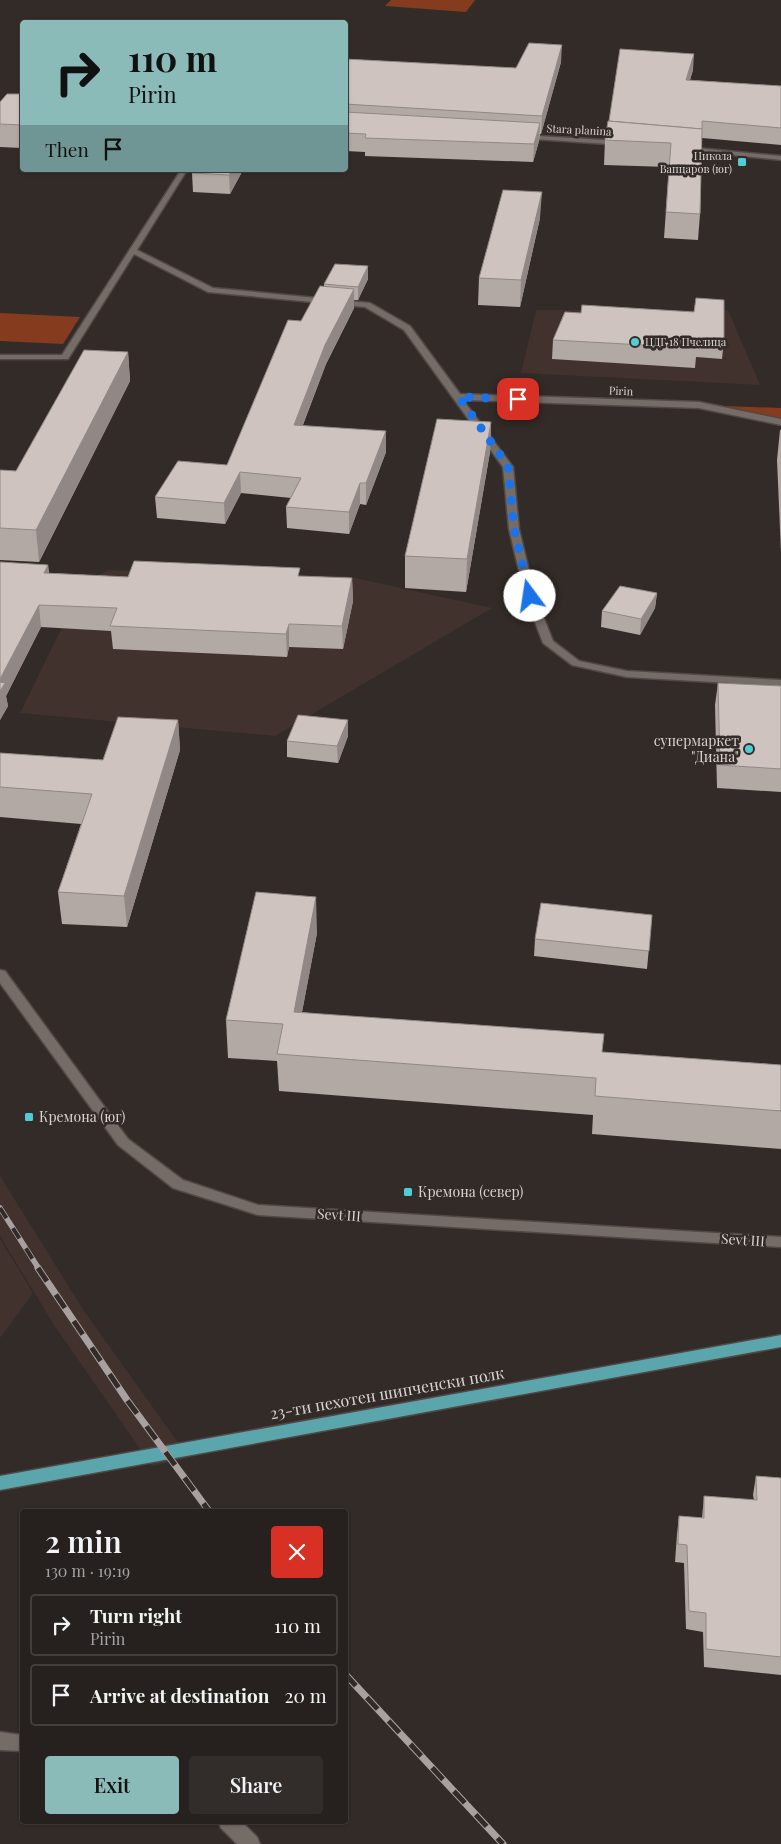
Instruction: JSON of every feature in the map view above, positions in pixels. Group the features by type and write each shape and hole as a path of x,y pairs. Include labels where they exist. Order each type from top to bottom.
{"main road":[{"name":"23-ти пехотен шипченски полк","path":"0,1483 781,1341"}],"street":[{"name":"Stara planina","path":"517,136 635,143"},
{"path":"674,147 781,158"},
{"path":"0,357 65,357 183,172"},
{"path":"132,250 211,290 367,305 406,328 459,397 508,466 514,529 530,596 548,643 576,663 627,674 781,683"},
{"name":"Pirin","path":"459,397 698,405 781,422"},
{"name":"Sevt III","path":"0,974 124,1142 178,1184 258,1210 781,1242"},
{"path":"0,1741 20,1743"},
{"path":"231,1824 250,1844"}],"shaded area":[{"path":"391,0 475,0 466,12 385,6"},
{"name":"ЦДГ 18 Пчелица","path":"536,310 728,310 760,385 521,373"},
{"path":"0,313 80,317 63,344 0,341"},
{"path":"699,405 781,408 781,422"},
{"path":"110,570 346,576 492,608 275,736 20,713 85,580"},
{"path":"0,1176 84,1311 189,1458 152,1466 54,1325 0,1236"},
{"path":"0,1239 33,1293 0,1338"}],"building":[{"path":"529,43 562,45 542,116 348,104 348,59 516,68"},
{"path":"620,49 694,54 686,80 781,86 781,128 702,121 702,129 609,121"},
{"path":"7,94 20,94 20,125 0,124 0,102"},
{"path":"348,112 540,123 534,144 365,138 366,134 348,133"},
{"path":"608,121 702,129 700,214 666,212 671,143 605,140"},
{"path":"193,172 231,172 229,175"},
{"path":"503,190 542,192 521,280 479,278"},
{"path":"335,264 368,266 358,287 324,284"},
{"path":"320,286 354,289 325,345 294,425 386,431 366,483 360,483 349,512 286,507 301,478 240,472 224,503 155,497 178,461 227,465 288,320 301,321"},
{"path":"696,298 724,300 724,340 698,338 697,348 553,340 565,312 581,313 582,305 694,312"},
{"path":"84,350 128,352 36,530 0,528 0,470 16,471"},
{"path":"437,419 491,422 467,559 405,556"},
{"path":"134,561 300,568 298,576 352,578 342,626 289,624 286,634 110,626 117,608 39,605 0,679 0,562 48,565 44,573 128,577"},
{"path":"620,586 657,593 641,619 602,611"},
{"path":"0,682 5,683 0,691"},
{"name":"супермаркет \"Диана\"","path":"718,683 781,686 781,769 720,765"},
{"path":"298,715 348,720 337,746 287,741"},
{"path":"118,717 178,720 124,896 58,892 92,794 0,787 0,753 103,760"},
{"path":"256,892 316,897 294,1012 604,1034 602,1052 781,1065 781,1111 595,1096 596,1078 277,1054 283,1024 226,1020"},
{"path":"541,903 652,915 649,951 535,939"},
{"path":"756,1476 781,1478 781,1657 706,1649 706,1613 689,1611 687,1545 678,1544 679,1516 704,1518 704,1496 757,1500"}],"railway":[{"path":"0,1208 39,1269"},
{"path":"38,1268 127,1400 208,1509"},
{"path":"348,1677 503,1844"}],"place":[{"name":"Никола Вапцаров (юг)","path":"742,162"},
{"name":"ЦДГ 18 Пчелица","path":"635,342"},
{"name":"супермаркет \"Диана\"","path":"749,749"},
{"name":"Кремона (юг)","path":"29,1117"},
{"name":"Кремона (север)","path":"408,1192"}],"route":[{"path":"518,399 459,397 508,466 514,529 530,596"}]}
